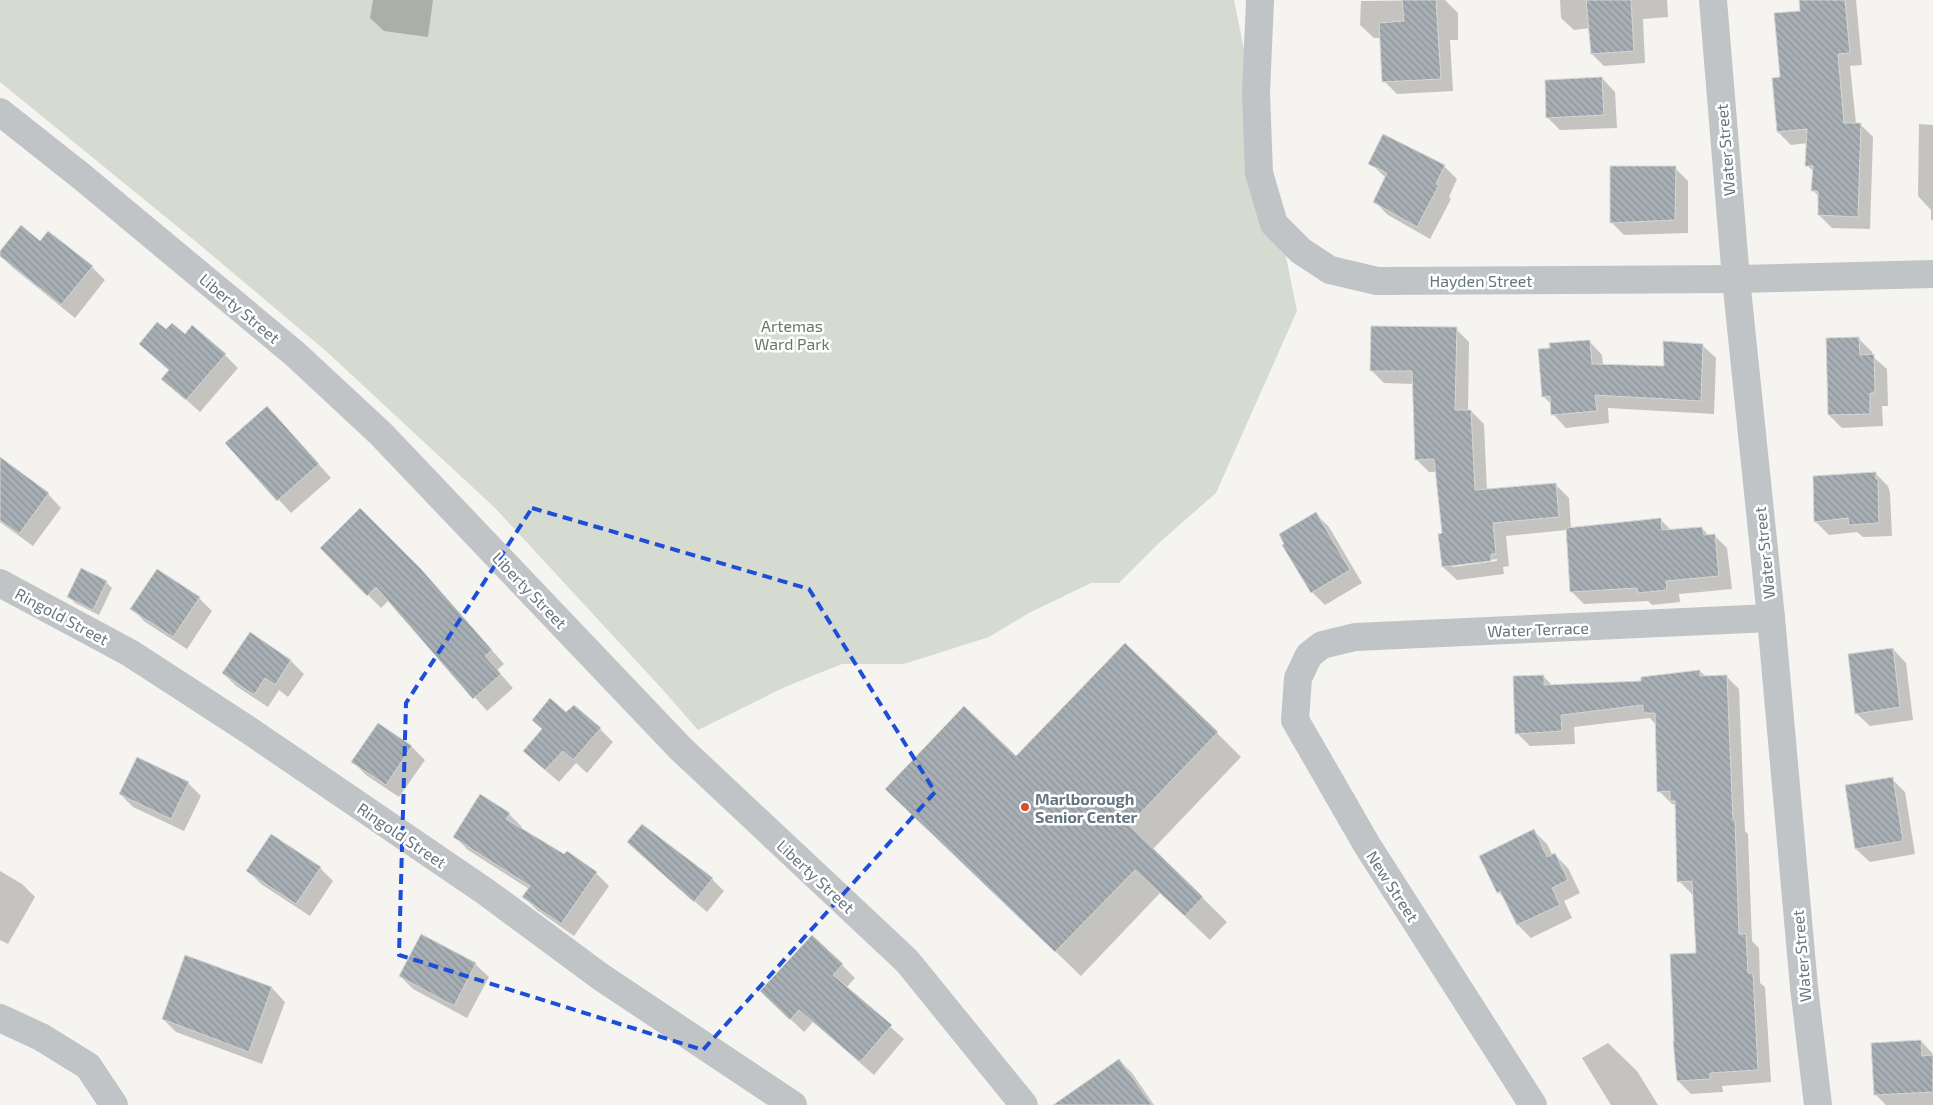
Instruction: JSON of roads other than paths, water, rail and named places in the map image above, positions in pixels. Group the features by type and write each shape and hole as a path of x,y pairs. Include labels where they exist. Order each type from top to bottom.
{"street":[{"name":"Hayden Street","path":"1260,0 1256,93 1260,173 1274,224 1301,251 1330,270 1377,281 1736,279 1933,274"},
{"name":"Water Street","path":"1713,0 1736,279 1771,618 1804,987 1818,1105"},
{"name":"Liberty Street","path":"0,112 82,176 295,354 381,434 681,749 907,962 1024,1105"},
{"name":"Ringold Street","path":"0,583 130,653 247,729 486,892 601,977 793,1105"},
{"name":"Water Terrace","path":"1309,655 1322,645 1355,637 1771,618"},
{"name":"New Street","path":"1309,655 1298,678 1295,720 1367,845 1533,1105"},
{"path":"0,1018 41,1037 88,1066 114,1105"}],"place":[{"name":"Marlborough Senior Center","path":"1025,807"}],"park label":[{"name":"Artemas Ward Park","path":"792,334"}]}
